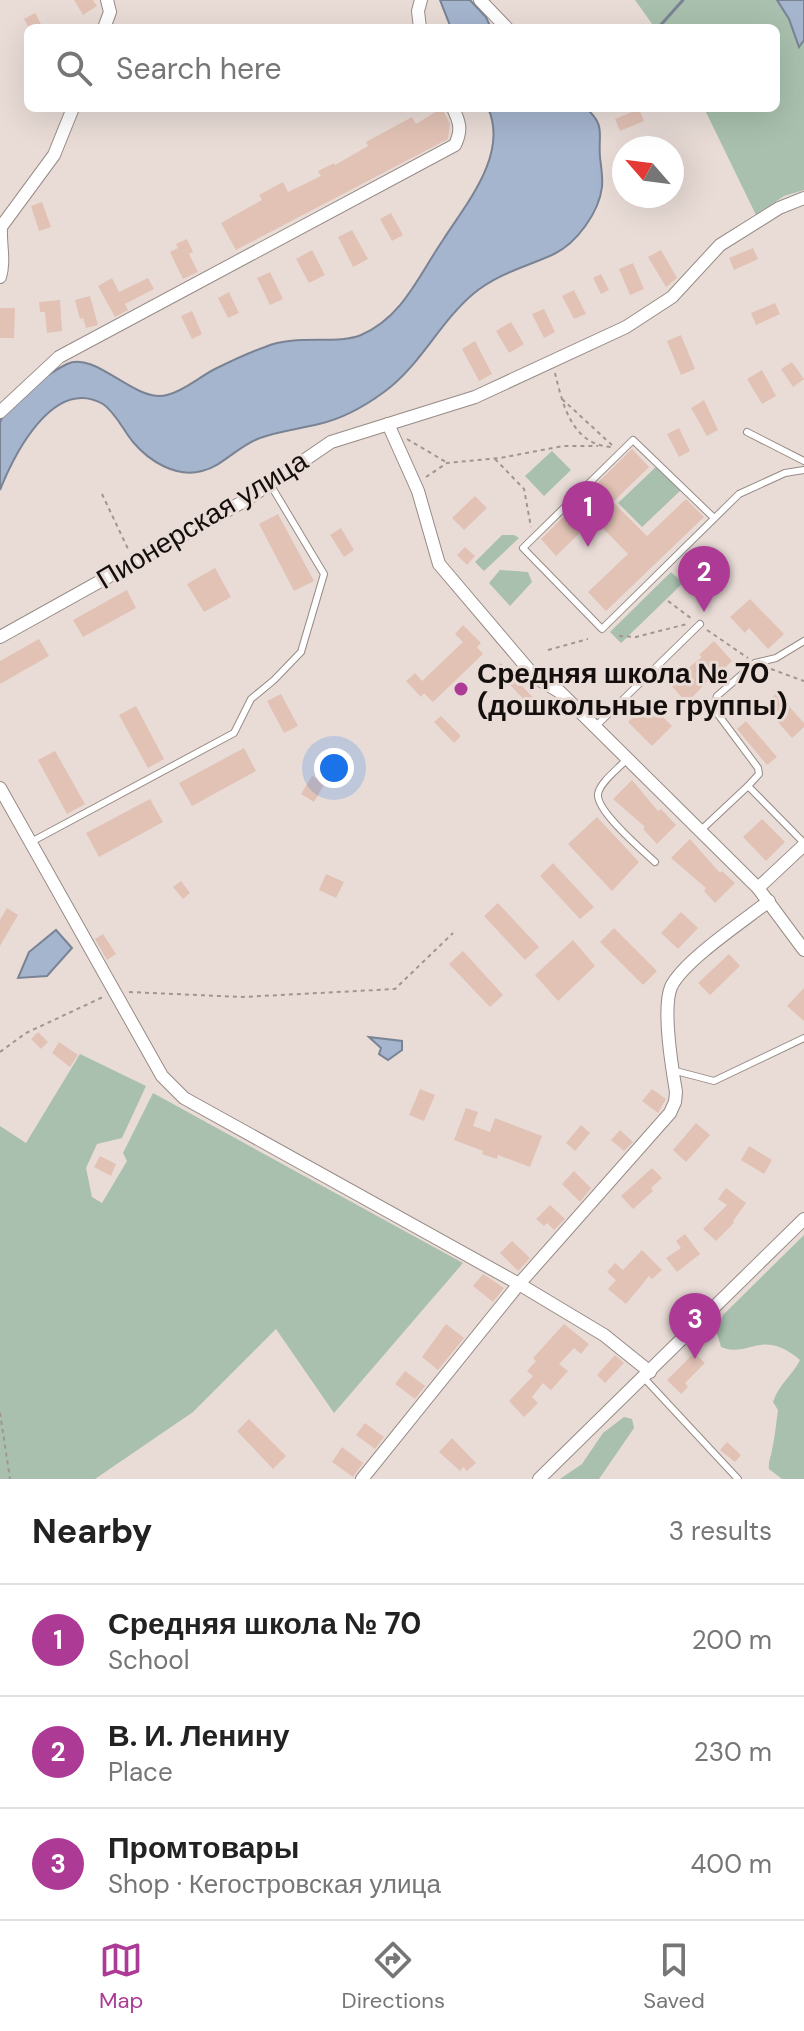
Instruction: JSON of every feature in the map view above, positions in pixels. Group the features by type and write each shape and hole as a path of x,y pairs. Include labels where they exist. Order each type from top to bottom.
{"street":[{"path":"106,24 110,12 107,0"},
{"path":"420,24 421,0"},
{"path":"480,0 503,24"},
{"path":"0,277 4,264 1,227 54,155 71,112"},
{"path":"0,412 59,357 455,145 461,133 455,112"},
{"name":"Пионерская улица","path":"0,637 246,500 331,442 390,429 410,418 475,397 626,327 672,297 720,245 779,208 804,198"},
{"path":"390,429 416,486 439,564 535,677 560,692 758,888 804,950"},
{"path":"0,788 162,1076 184,1098 519,1284 604,1335 647,1375"},
{"path":"758,888 804,844"},
{"path":"362,1479 519,1284 670,1113 676,1092 668,1022 671,988 690,964 769,901"},
{"path":"539,1479 804,1219"}],"lane":[{"path":"747,432 804,461"},
{"path":"713,517 633,440 523,548 602,629 739,494 785,473 804,470"},
{"path":"31,842 234,733 251,699 301,652 324,574 270,484"},
{"path":"595,727 700,624"},
{"path":"700,831 759,774 758,768 717,713 714,705 717,696 755,663 776,658 804,641"},
{"path":"626,760 600,789 599,800 607,814 655,862"},
{"path":"748,786 804,844"},
{"path":"672,1070 714,1081 804,1038"},
{"path":"647,1375 738,1479"}],"path":[{"path":"553,361 567,418 581,434 598,446"},
{"path":"562,399 614,447"},
{"path":"390,429 447,463"},
{"path":"416,486 447,463 495,459 563,446 628,445"},
{"path":"495,459 524,489 531,515 531,541"},
{"path":"102,494 134,562"},
{"path":"619,636 636,637 664,632 695,621 668,601"},
{"path":"700,624 755,663 804,681"},
{"path":"548,650 588,639"},
{"path":"0,1052 26,1033 115,992 242,997 395,989 453,933"},
{"path":"0,1413 10,1479"}],"green space":[{"path":"635,0 804,0 804,190 784,196 756,215 706,112 780,112 780,24 652,24"},
{"path":"552,451 571,470 544,496 525,476"},
{"path":"657,466 681,490 642,527 618,503"},
{"path":"502,535 519,538 484,571 475,562"},
{"path":"500,570 528,572 532,582 510,606 489,583"},
{"path":"671,572 683,583 621,643 610,632"},
{"path":"80,1054 146,1086 122,1138 97,1144 86,1168 92,1197 102,1203 127,1161 123,1153 153,1093 463,1263 334,1413 276,1329 193,1412 95,1479 0,1479 0,1126 26,1143"},
{"path":"804,1235 804,1479 782,1479 769,1469 778,1410 773,1402 800,1360 775,1346 731,1350 721,1347 716,1330 723,1315"},
{"path":"624,1417 632,1419 634,1428 599,1479 560,1479 582,1464 603,1433"}],"water":[{"path":"440,0 470,0 489,24 449,24"},
{"path":"777,0 804,0 804,40 799,47 789,19"},
{"path":"489,112 589,112 600,130 600,197 579,235 563,249 502,276 473,294 408,370 384,392 361,407 327,422 260,438 217,465 192,473 173,470 147,456 103,404 85,398 68,401 38,423 15,458 0,490 0,423 4,415 29,389 67,364 90,364 142,392 155,396 167,395 246,354 277,343 351,338 376,327 409,294 473,195 489,160 493,125"},
{"path":"56,930 72,948 47,976 18,978 29,952"},
{"path":"369,1037 402,1041 402,1050 388,1060 379,1054 381,1048"}],"building":[{"path":"74,0 93,0 97,6 83,15"},
{"path":"35,13 41,24 27,24 24,19"},
{"path":"436,112 444,112 450,124 448,139 236,250 221,223 262,200 259,195 283,182 288,192 321,176 318,171 335,165 368,146 366,142 412,117 416,124"},
{"path":"640,112 644,121 620,131 615,119"},
{"path":"42,202 51,227 39,231 31,206"},
{"path":"391,213 403,235 392,241 380,219"},
{"path":"352,230 368,259 353,267 338,237"},
{"path":"187,239 193,252 189,254 198,272 183,279 170,252 178,248 176,244"},
{"path":"753,248 758,259 734,270 729,258"},
{"path":"312,250 325,275 309,283 296,259"},
{"path":"661,250 677,278 666,287 648,257"},
{"path":"633,263 644,289 630,295 619,269"},
{"path":"270,272 283,299 270,305 257,278"},
{"path":"601,274 609,290 601,294 593,278"},
{"path":"112,278 119,292 148,278 154,289 125,304 128,310 115,317 98,286"},
{"path":"574,290 586,314 574,319 562,296"},
{"path":"229,292 239,313 228,318 218,298"},
{"path":"90,296 98,325 86,328 75,300"},
{"path":"60,300 62,331 47,333 45,312 40,312 39,302"},
{"path":"775,303 780,314 756,325 751,313"},
{"path":"0,308 15,308 14,338 0,338"},
{"path":"544,309 555,332 544,338 532,314"},
{"path":"192,311 202,334 192,339 181,316"},
{"path":"511,322 524,344 509,353 496,331"},
{"path":"681,335 695,369 681,375 667,341"},
{"path":"475,341 492,374 479,381 462,349"},
{"path":"792,362 804,379 793,387 781,369"},
{"path":"762,370 776,396 762,404 747,379"},
{"path":"704,400 718,430 707,436 691,408"},
{"path":"679,428 690,451 679,457 667,434"},
{"path":"632,449 649,467 613,502 647,536 686,499 704,517 606,611 588,592 628,554 594,519 556,556 541,539"},
{"path":"475,496 487,508 464,530 452,518"},
{"path":"278,514 314,581 294,591 259,524"},
{"path":"341,528 354,550 344,557 330,535"},
{"path":"465,547 475,556 467,565 457,555"},
{"path":"215,568 231,597 204,612 187,584"},
{"path":"127,590 136,608 83,637 73,620"},
{"path":"750,599 784,634 768,649 749,628 745,633 730,617"},
{"path":"463,625 481,643 477,647 483,654 433,702 424,693 421,697 406,681 415,673 422,681 463,642 455,634"},
{"path":"39,639 49,656 0,684 0,661"},
{"path":"714,641 732,661 717,675 715,673 687,703 669,683 702,657 699,655"},
{"path":"501,663 536,701 530,706 494,668"},
{"path":"777,693 804,723 804,727 792,738 777,721 781,718 767,702"},
{"path":"281,694 298,726 284,733 267,701"},
{"path":"648,702 672,726 652,746 628,722"},
{"path":"136,706 164,759 148,768 119,715"},
{"path":"441,716 461,736 454,743 434,722"},
{"path":"746,721 777,757 767,765 737,729"},
{"path":"244,748 256,771 192,806 179,783"},
{"path":"55,751 85,804 67,814 38,760"},
{"path":"312,776 325,783 314,802 301,794"},
{"path":"632,780 658,811 661,809 676,825 657,844 643,829 645,827 613,799"},
{"path":"150,799 163,822 99,857 86,833"},
{"path":"597,817 639,862 612,891 568,844"},
{"path":"762,819 785,842 766,861 743,837"},
{"path":"690,839 720,873 722,871 735,883 715,903 704,891 706,888 671,858"},
{"path":"553,863 594,907 580,919 540,876"},
{"path":"326,874 344,882 336,898 319,890"},
{"path":"181,881 190,893 183,899 173,887"},
{"path":"498,903 539,947 525,960 484,916"},
{"path":"7,908 18,915 0,946 0,920"},
{"path":"681,912 698,928 678,949 661,933"},
{"path":"614,928 657,971 643,985 600,942"},
{"path":"103,934 116,954 107,960 95,939"},
{"path":"573,940 595,966 558,1001 535,975"},
{"path":"463,951 503,995 490,1007 449,964"},
{"path":"729,954 740,966 710,995 698,983"},
{"path":"804,988 804,1021 787,1006"},
{"path":"38,1032 48,1042 41,1049 31,1039"},
{"path":"59,1042 78,1055 70,1067 52,1053"},
{"path":"420,1089 435,1095 424,1121 409,1115"},
{"path":"652,1089 666,1099 658,1113 642,1101"},
{"path":"466,1108 478,1112 473,1126 490,1132 495,1118 542,1136 530,1167 498,1155 497,1159 482,1154 483,1151 454,1140"},
{"path":"696,1123 710,1135 686,1162 673,1150"},
{"path":"581,1125 590,1133 575,1151 566,1143"},
{"path":"620,1130 633,1142 624,1151 611,1140"},
{"path":"749,1146 772,1160 764,1174 741,1160"},
{"path":"100,1156 116,1164 111,1176 94,1167"},
{"path":"652,1168 662,1178 633,1209 621,1196"},
{"path":"574,1171 591,1188 580,1202 562,1184"},
{"path":"726,1188 746,1203 734,1223 716,1241 703,1229 727,1205 718,1199"},
{"path":"550,1205 565,1219 554,1230 536,1219"},
{"path":"685,1234 700,1254 677,1272 666,1258 681,1248 676,1241"},
{"path":"512,1241 530,1258 518,1271 500,1253"},
{"path":"642,1250 662,1270 652,1279 649,1276 626,1304 608,1289 616,1280 607,1272 615,1263 623,1270"},
{"path":"483,1274 504,1288 493,1302 473,1286"},
{"path":"446,1324 464,1338 438,1370 422,1357"},
{"path":"564,1324 589,1344 581,1354 574,1348 559,1364 568,1371 551,1390 543,1383 532,1397 538,1403 524,1417 509,1401 533,1376 527,1371 536,1361 533,1358"},
{"path":"694,1353 705,1363 685,1383 688,1387 681,1394 667,1380"},
{"path":"615,1355 624,1363 605,1383 597,1375"},
{"path":"405,1371 425,1386 415,1399 395,1384"},
{"path":"249,1419 286,1456 273,1469 237,1431"},
{"path":"365,1423 384,1437 375,1449 356,1435"},
{"path":"452,1438 476,1463 467,1471 463,1467 460,1471 439,1452"},
{"path":"727,1442 741,1455 735,1462 720,1450"},
{"path":"342,1447 363,1463 353,1477 332,1462"}],"waterway":[{"path":"662,24 683,0"}],"place":[{"name":"Средняя школа № 70","path":"588,547"},
{"name":"В. И. Ленину","path":"704,612"},
{"name":"Средняя школа № 70 (дошкольные группы)","path":"461,689"},
{"name":"Промтовары","path":"695,1359"}]}
